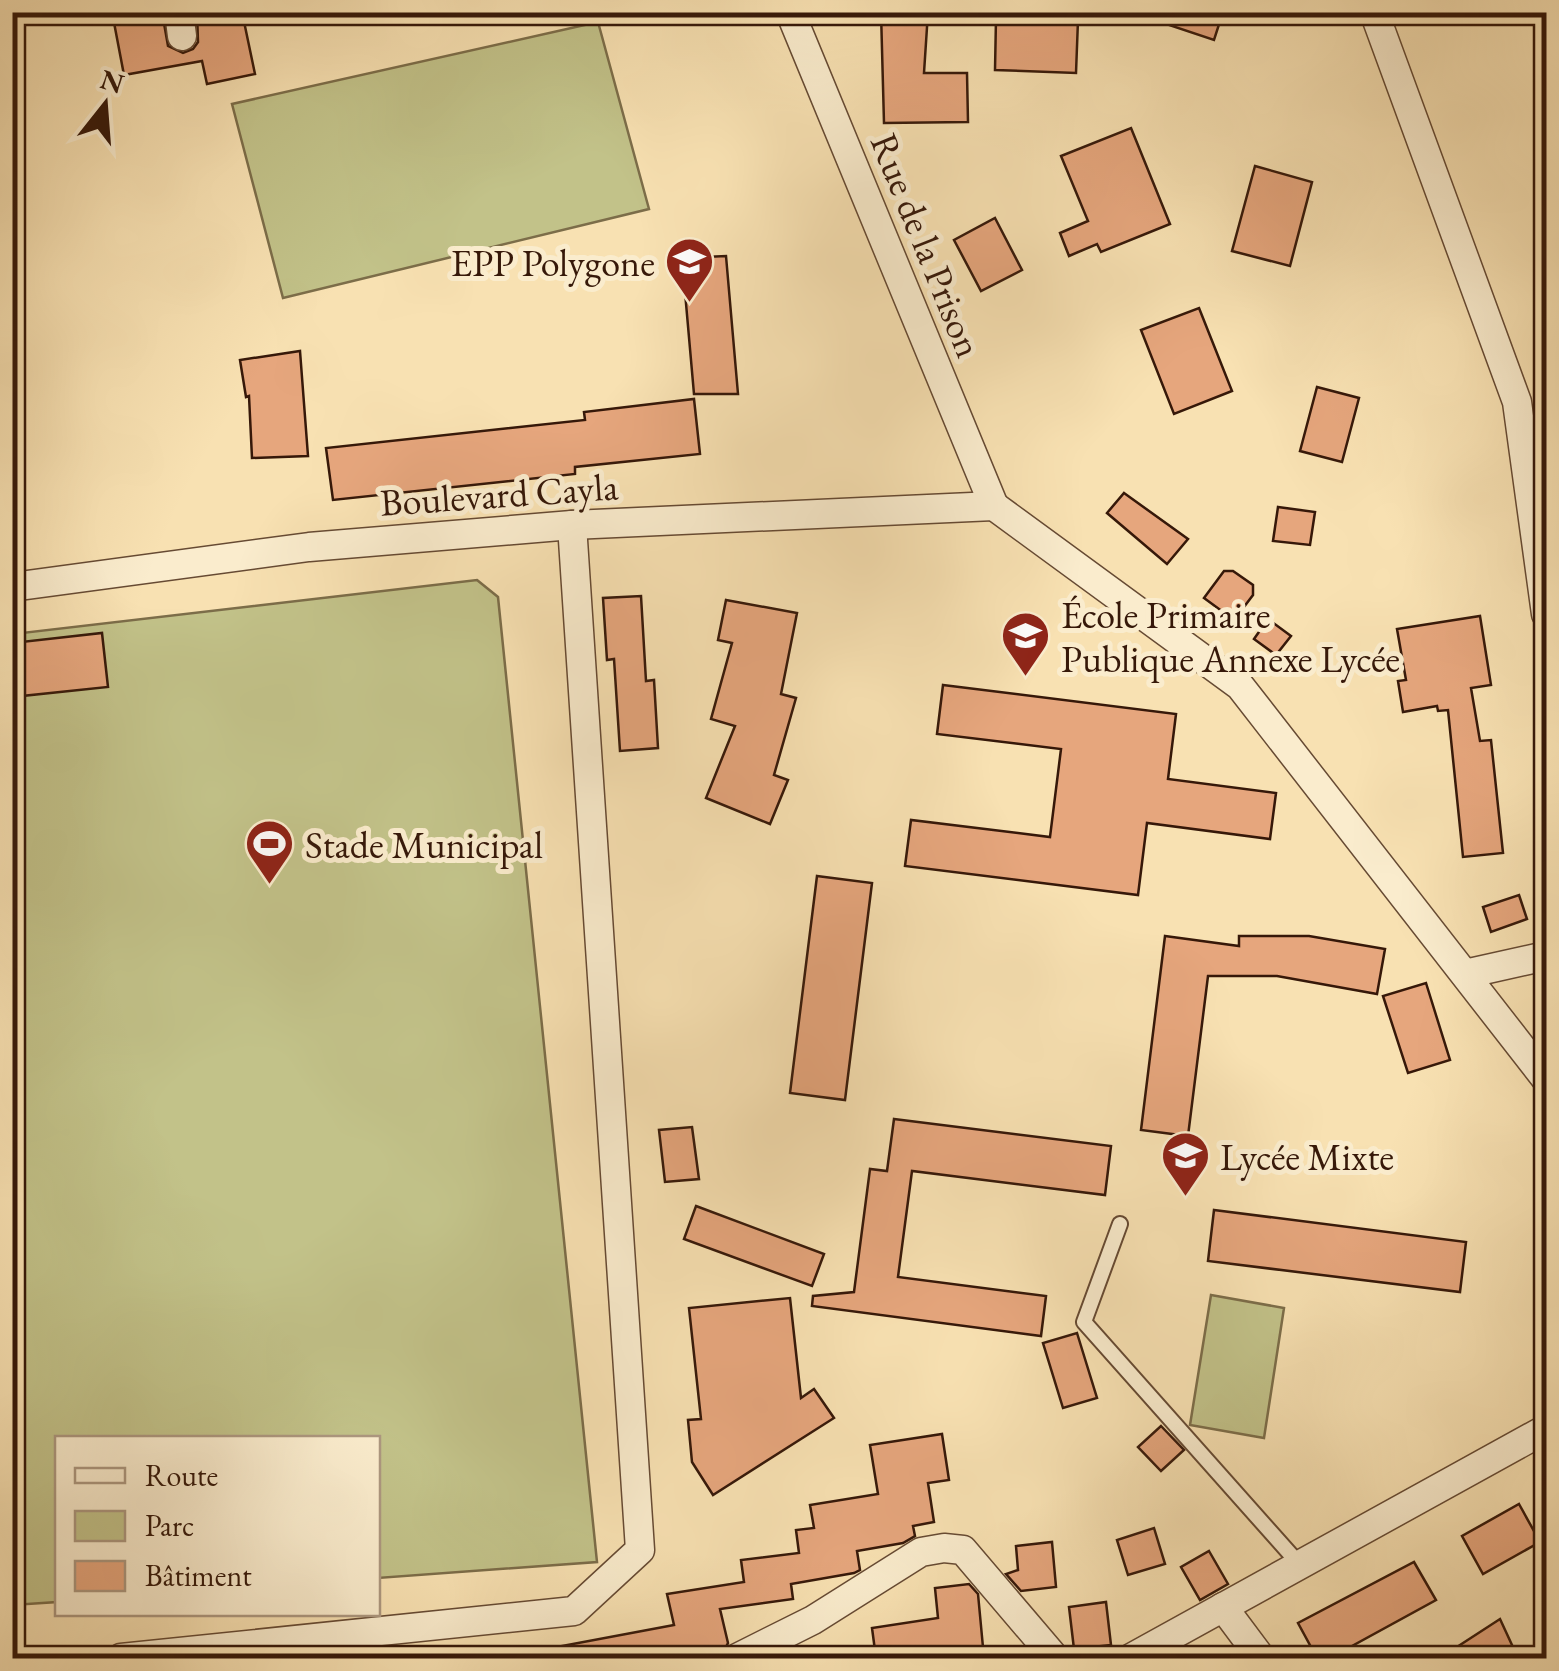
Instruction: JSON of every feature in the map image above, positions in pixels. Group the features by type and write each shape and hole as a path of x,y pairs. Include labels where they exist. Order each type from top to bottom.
{"street":[{"name":"Rue de la Prison","path":"790,12 994,506"},
{"path":"1374,12 1517,402 1546,614"},
{"name":"Boulevard Cayla","path":"12,588 310,546 572,524 994,506"},
{"path":"994,506 1240,686 1465,974 1536,1048 1546,1079"},
{"path":"121,1658 574,1611 640,1550 572,524"},
{"path":"1465,974 1546,956"},
{"path":"1131,1658 1546,1429"},
{"path":"737,1658 813,1620 921,1552 944,1548 963,1550 1056,1658"},
{"path":"1224,1608 1262,1658"}],"lane":[{"path":"1120,1224 1084,1322 1300,1565"}],"green space":[{"path":"598,22 649,209 283,298 232,104"},
{"name":"Stade Municipal","path":"477,580 498,597 597,1562 380,1578 380,1436 55,1436 55,1602 13,1605 13,634"},
{"path":"1211,1295 1284,1308 1264,1438 1190,1425"}],"building":[{"path":"112,12 162,12 168,46 183,53 198,42 197,12 242,12 255,74 207,84 202,61 124,75"},
{"path":"881,12 928,12 924,73 967,73 968,122 884,123"},
{"path":"1146,12 1223,12 1214,40 1145,17"},
{"path":"996,18 1078,20 1076,73 995,70"},
{"path":"1131,128 1170,224 1101,252 1097,244 1069,256 1060,233 1088,221 1061,156"},
{"path":"1255,166 1312,182 1290,266 1232,251"},
{"path":"995,218 1022,270 981,291 954,240"},
{"path":"726,256 738,394 694,394 682,258"},
{"path":"1199,308 1232,391 1174,414 1141,330"},
{"path":"300,351 308,456 252,458 249,396 246,397 240,360"},
{"path":"1317,387 1359,398 1342,462 1300,451"},
{"path":"694,399 700,454 575,467 575,474 333,500 326,448 585,420 584,412"},
{"path":"1124,493 1188,539 1167,564 1107,513"},
{"path":"1278,507 1315,512 1310,545 1273,541"},
{"path":"1224,571 1233,571 1253,585 1253,595 1234,620 1204,598"},
{"path":"641,596 646,681 654,680 658,748 620,751 614,659 607,660 603,598"},
{"path":"726,600 797,613 781,694 796,698 774,775 788,780 770,824 706,798 735,726 711,719 732,643 718,640"},
{"path":"1480,616 1491,685 1471,688 1480,741 1491,740 1503,853 1463,857 1448,710 1438,711 1437,706 1403,712 1398,681 1406,680 1397,629"},
{"path":"1268,619 1291,636 1276,655 1254,639"},
{"path":"102,633 108,687 12,697 12,643"},
{"path":"943,685 1176,714 1168,779 1276,793 1270,839 1147,823 1138,895 905,866 911,820 1050,837 1061,749 937,734"},
{"path":"817,876 872,883 845,1100 790,1093"},
{"path":"1519,895 1527,919 1491,932 1483,907"},
{"path":"1165,936 1239,946 1239,936 1309,936 1385,949 1377,994 1277,976 1208,976 1188,1136 1141,1130"},
{"path":"1426,983 1450,1060 1408,1073 1383,996"},
{"path":"894,1119 1111,1146 1105,1195 912,1171 898,1277 1046,1296 1041,1336 812,1306 813,1296 854,1292 870,1169 887,1171"},
{"path":"692,1127 699,1179 665,1182 659,1130"},
{"path":"696,1206 824,1254 812,1286 684,1239"},
{"path":"1214,1210 1466,1242 1460,1292 1208,1261"},
{"path":"790,1298 801,1398 814,1389 834,1418 713,1495 692,1462 688,1420 701,1419 689,1308"},
{"path":"1077,1333 1097,1398 1063,1408 1043,1343"},
{"path":"1161,1426 1184,1450 1161,1471 1138,1447"},
{"path":"942,1434 949,1480 928,1483 934,1522 913,1526 915,1536 903,1543 857,1551 860,1570 854,1573 791,1584 793,1599 720,1609 728,1643 720,1658 563,1658 562,1646 674,1625 667,1594 744,1582 741,1560 799,1553 796,1530 814,1528 810,1505 878,1494 870,1445"},
{"path":"1519,1504 1540,1542 1483,1574 1462,1536"},
{"path":"1154,1528 1165,1564 1128,1575 1117,1540"},
{"path":"1052,1542 1056,1587 1021,1591 1006,1574 1018,1570 1016,1546"},
{"path":"1209,1551 1228,1584 1200,1600 1181,1567"},
{"path":"1414,1562 1436,1600 1330,1658 1317,1658 1298,1623"},
{"path":"969,1584 978,1594 984,1658 876,1658 872,1628 938,1618 935,1588"},
{"path":"1106,1602 1111,1645 1074,1649 1069,1607"},
{"path":"1500,1619 1518,1658 1440,1658"}],"place":[{"name":"EPP Polygone","path":"690,304"},
{"name":"École Primaire Publique Annexe Lycée","path":"1026,678"},
{"name":"Stade Municipal","path":"270,886"},
{"name":"Lycée Mixte","path":"1185,1198"}]}
